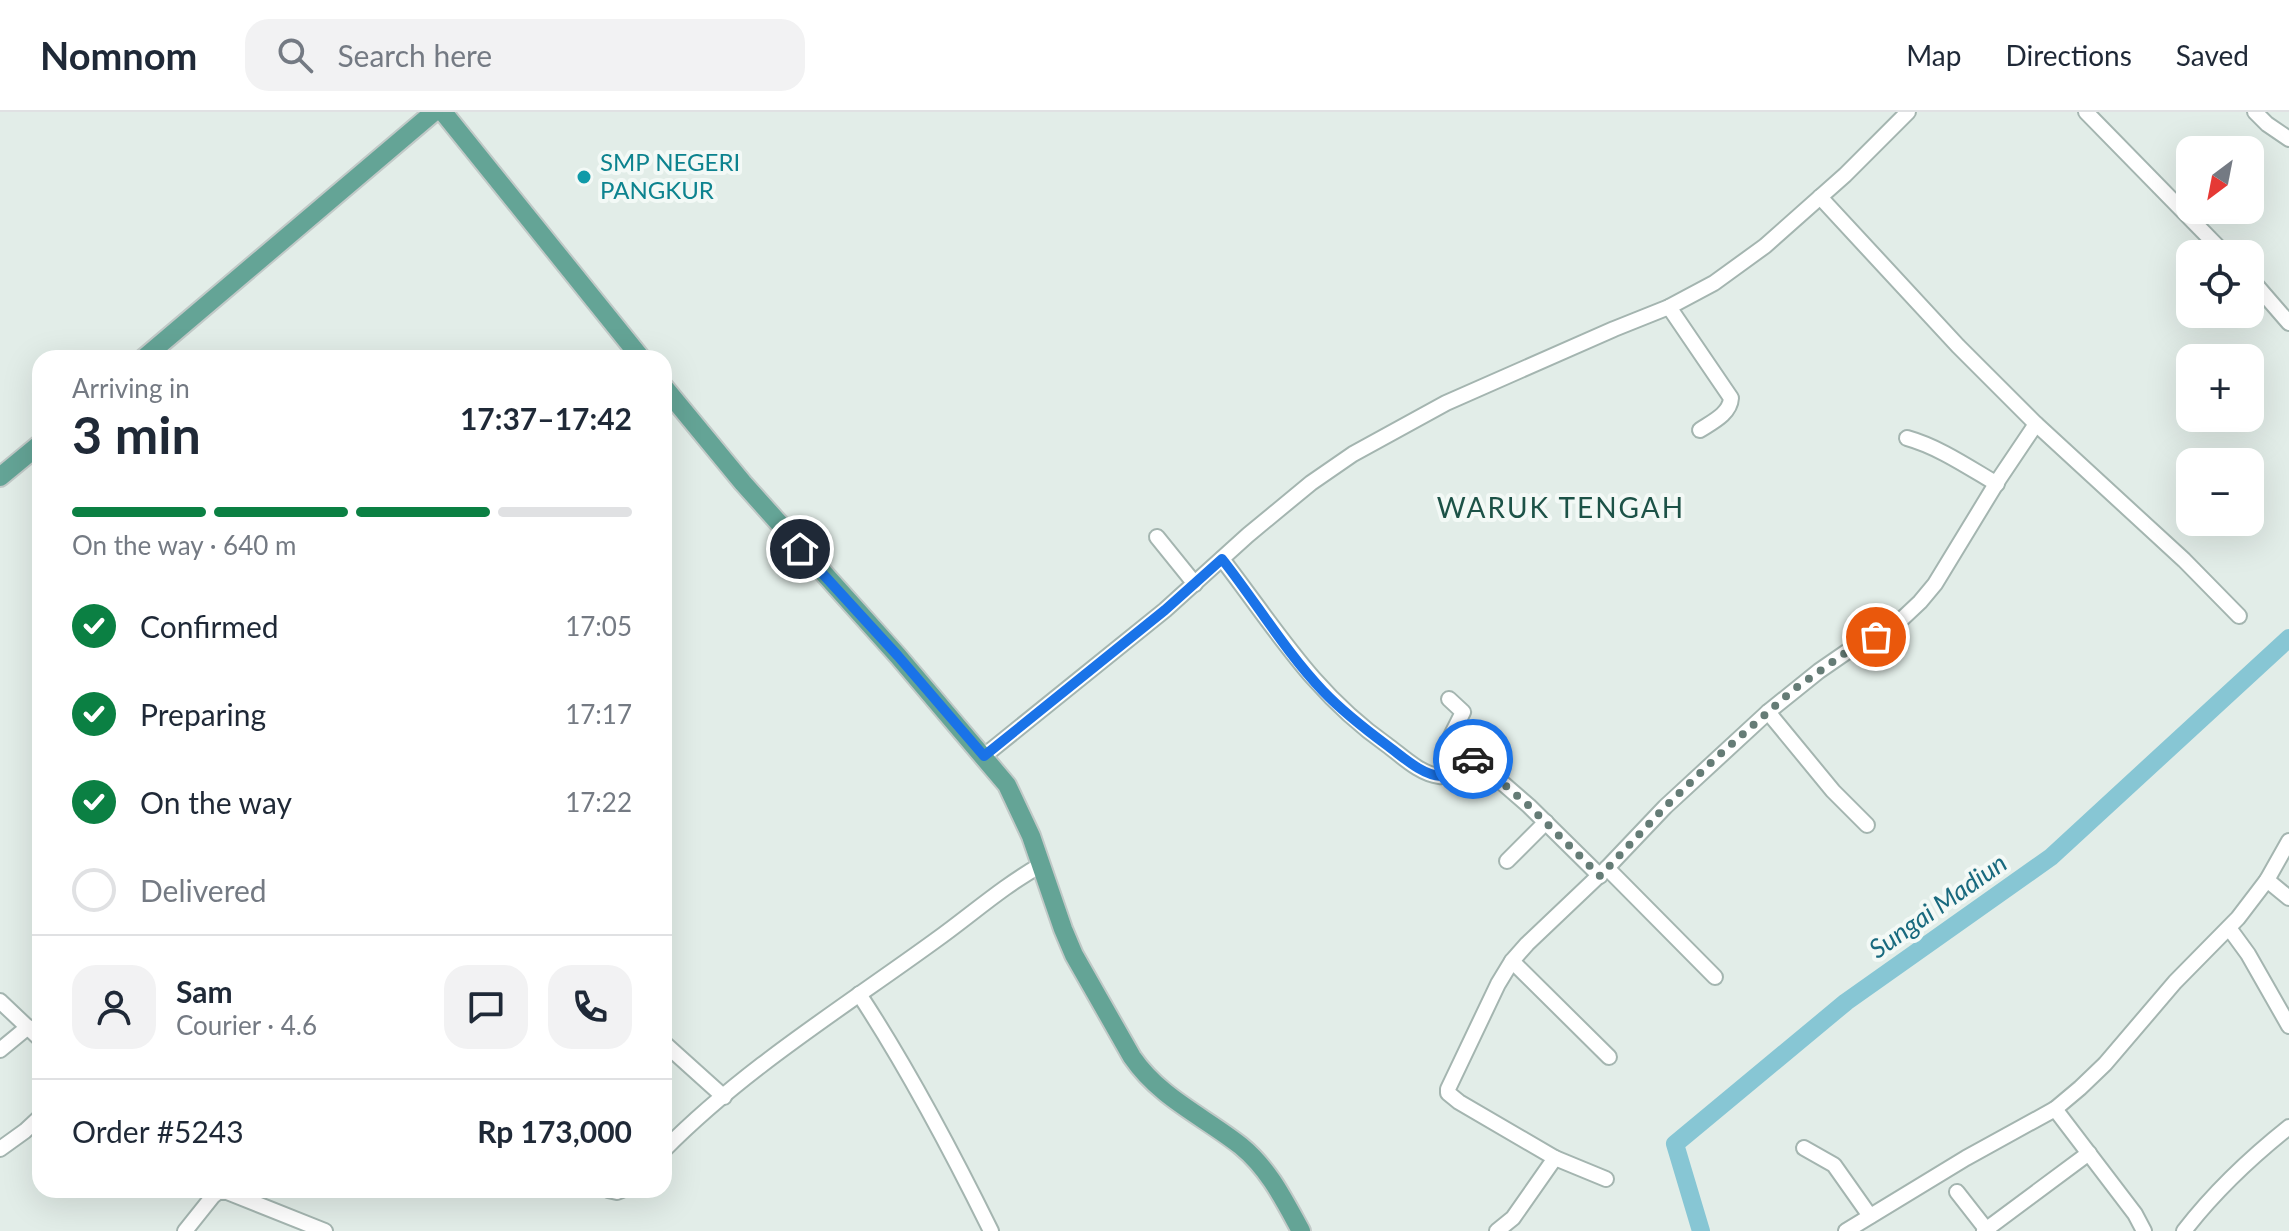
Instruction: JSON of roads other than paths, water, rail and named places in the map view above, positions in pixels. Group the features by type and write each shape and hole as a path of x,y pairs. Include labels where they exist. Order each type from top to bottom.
{"main road":[{"path":"153,350 434,112"},
{"path":"444,112 635,350"},
{"path":"672,397 743,483 984,756 1014,797 1074,955 1141,1070 1163,1093 1253,1157 1274,1182 1301,1231"},
{"path":"0,477 32,451"}],"street":[{"path":"984,756 1195,584 1311,483 1353,454 1446,403 1669,307 1714,283 1752,255 1845,175 1908,112"},
{"path":"2086,112 2211,240"},
{"path":"2255,112 2289,139"},
{"path":"1820,197 1958,346 2239,616"},
{"path":"2264,292 2286,313"},
{"path":"1669,307 1731,398 1726,411 1700,430"},
{"path":"1606,1179 1555,1158 1448,1093 1498,984 1527,944 1604,872 1665,807 1768,712 1828,664 1876,637 1920,602 2036,424"},
{"path":"1907,438 1956,459 1997,484"},
{"path":"1157,537 1195,584"},
{"path":"1222,559 1306,672 1364,730 1399,755 1439,776 1455,771 1468,760 1476,760 1604,872 1715,977"},
{"path":"1449,699 1463,712 1450,738 1468,760"},
{"path":"1768,712 1833,791 1867,825"},
{"path":"1507,861 1546,822"},
{"path":"1846,1231 1966,1158 2055,1109 2080,1088 2105,1064 2175,982 2229,928 2267,880 2289,841"},
{"path":"672,1143 783,1048 1041,865"},
{"path":"2267,880 2289,898"},
{"path":"2229,928 2248,954 2289,1026"},
{"path":"1512,961 1609,1057"},
{"path":"859,994 885,1032 942,1134 991,1231"},
{"path":"0,1001 32,1031"},
{"path":"0,1050 28,1027"},
{"path":"672,1050 724,1097"},
{"path":"2055,1109 2135,1214 2144,1231"},
{"path":"0,1149 32,1124"},
{"path":"2184,1231 2204,1205 2245,1164 2289,1127"},
{"path":"1804,1148 1834,1165 1870,1216"},
{"path":"1957,1192 1985,1230 2089,1153"},
{"path":"1497,1231 1513,1218 1555,1158"},
{"path":"185,1231 211,1198"},
{"path":"242,1198 325,1231"}],"waterway":[{"name":"Sungai Madiun","path":"1701,1231 1675,1144 1846,1002 2051,857 2289,638"}],"place":[{"name":"SMP NEGERI PANGKUR","path":"584,177"}],"district":[{"name":"WARUK TENGAH","path":"1561,508"}]}
